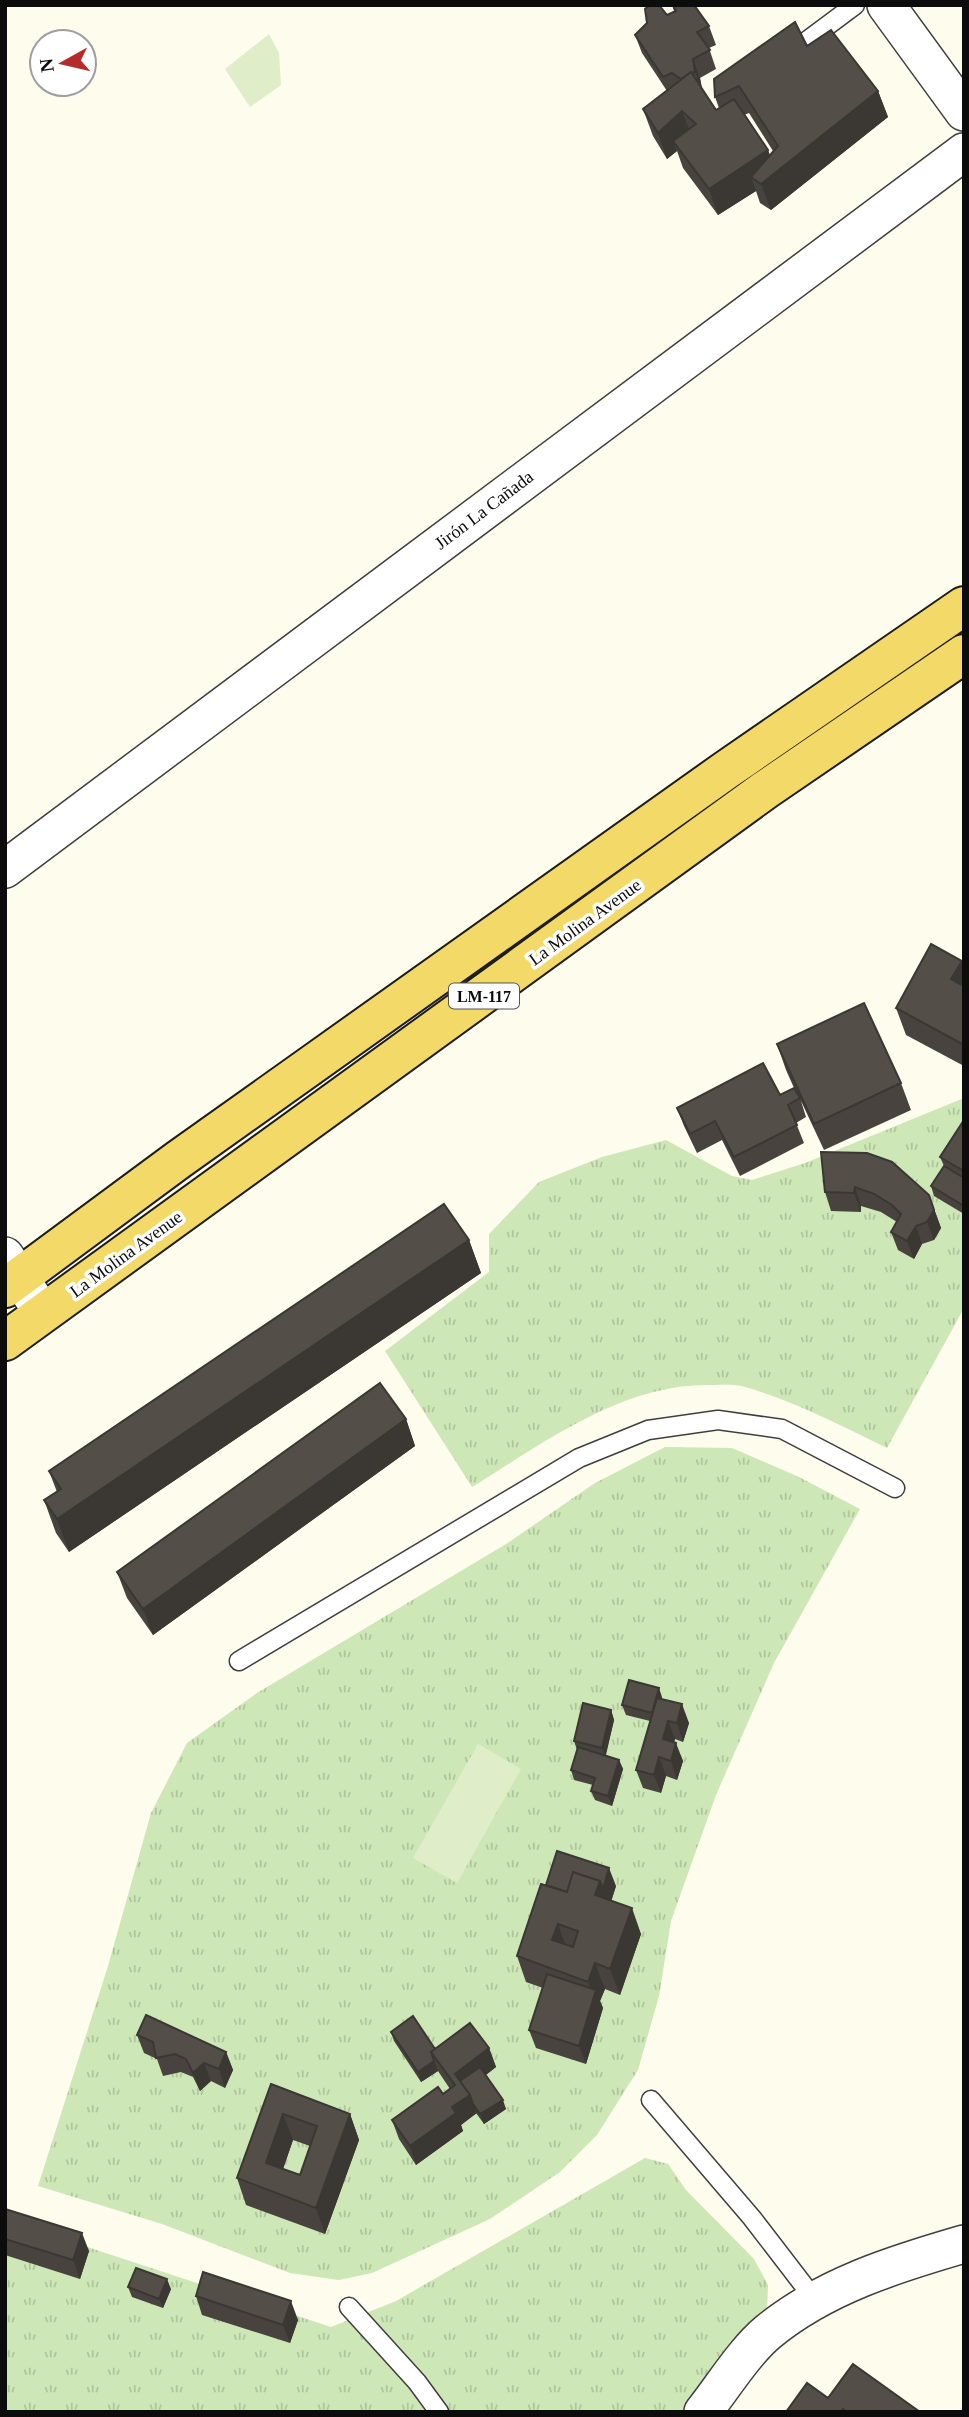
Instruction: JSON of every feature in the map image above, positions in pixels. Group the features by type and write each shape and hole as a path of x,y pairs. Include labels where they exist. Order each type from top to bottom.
{"main road":[{"name":"LM-117","path":"10,1274 178,1160 715,778 964,606"},
{"name":"La Molina Avenue","path":"5,1341 765,790 964,654"}],"street":[{"path":"886,5 964,111"},
{"name":"Jirón La Cañada","path":"5,869 964,152"},
{"path":"10,1274 44,1313"},
{"path":"702,2412 766,2334 815,2300 895,2264 964,2244"}],"lane":[{"path":"772,68 855,5"},
{"path":"239,1661 579,1458 648,1430 718,1420 782,1429 895,1488"},
{"path":"651,2100 752,2218 815,2300"},
{"path":"349,2307 417,2382 439,2412"}],"green space":[{"path":"269,34 279,53 281,85 250,107 225,69"},
{"path":"964,1098 964,1308 887,1448 799,1407 745,1387 680,1387 648,1393 586,1418 472,1487 385,1351 489,1272 489,1234 539,1182 602,1157 666,1140 732,1176 752,1180 805,1163"},
{"path":"665,1447 732,1448 797,1476 860,1509 774,1663 716,1795 671,1921 659,1996 638,2070 597,2135 560,2172 490,2219 372,2273 339,2280 290,2273 162,2224 38,2186 108,1966 151,1813 187,1743 257,1693 506,1544 595,1483"},
{"path":"478,1744 521,1769 457,1883 413,1858"},
{"path":"645,2158 668,2164 686,2190 754,2259 768,2285 767,2313 685,2412 5,2412 5,2220 331,2327 396,2301"}],"building":[{"path":"650,5 659,5 667,15 676,11 673,5 694,5 709,26 697,32 710,50 693,59 695,72 681,79 672,73 663,77 635,35 647,23 645,9"},
{"path":"795,22 807,46 831,30 878,91 761,184 751,177 778,146 739,86 715,97 714,79"},
{"path":"691,72 716,110 734,99 768,150 709,189 673,141 696,124 682,111 658,133 643,109"},
{"path":"931,944 962,961 951,979 964,986 964,1045 896,1008"},
{"path":"864,1003 901,1083 814,1124 777,1044"},
{"path":"763,1063 780,1095 794,1088 800,1098 788,1105 797,1125 734,1157 715,1121 690,1134 677,1108"},
{"path":"964,1120 964,1167 962,1170 940,1157"},
{"path":"821,1152 867,1153 892,1162 929,1195 934,1210 927,1222 916,1226 907,1241 891,1232 901,1214 874,1194 855,1187 854,1193 825,1192"},
{"path":"944,1166 964,1178 964,1206 931,1186"},
{"path":"444,1204 469,1240 57,1519 44,1500 61,1489 49,1471"},
{"path":"380,1383 406,1419 143,1609 117,1572"},
{"path":"629,1680 659,1688 652,1713 622,1705"},
{"path":"657,1698 682,1704 677,1723 668,1721 663,1739 676,1743 671,1761 659,1757 654,1775 636,1770"},
{"path":"583,1703 611,1710 602,1748 574,1741"},
{"path":"578,1747 619,1760 608,1796 591,1791 595,1778 571,1770"},
{"path":"557,1851 609,1868 603,1889 600,1881 573,1872 567,1892 546,1885"},
{"path":"573,1872 600,1881 595,1895 632,1908 610,1969 595,1963 588,1982 517,1956 541,1884 567,1892","holes":["558,1924 578,1931 573,1947 552,1940"]},
{"path":"547,1974 596,1990 579,2046 529,2030"},
{"path":"146,2015 226,2052 219,2069 204,2063 193,2073 186,2059 175,2054 156,2058 153,2042 137,2035"},
{"path":"413,2016 435,2049 431,2052 434,2061 418,2072 391,2032"},
{"path":"470,2023 489,2048 455,2074 470,2095 452,2107 456,2113 410,2146 392,2120 438,2087 443,2094 455,2085 431,2052"},
{"path":"480,2067 503,2100 480,2114 460,2081"},
{"path":"271,2084 350,2114 316,2208 237,2178","holes":["283,2114 317,2126 300,2175 266,2163"]},
{"path":"5,2209 82,2233 73,2260 5,2239"},
{"path":"136,2268 167,2279 159,2299 128,2287"},
{"path":"203,2272 291,2301 283,2325 196,2296"},
{"path":"853,2364 920,2412 847,2412 843,2409 840,2412 786,2412 807,2383 828,2398"}]}
